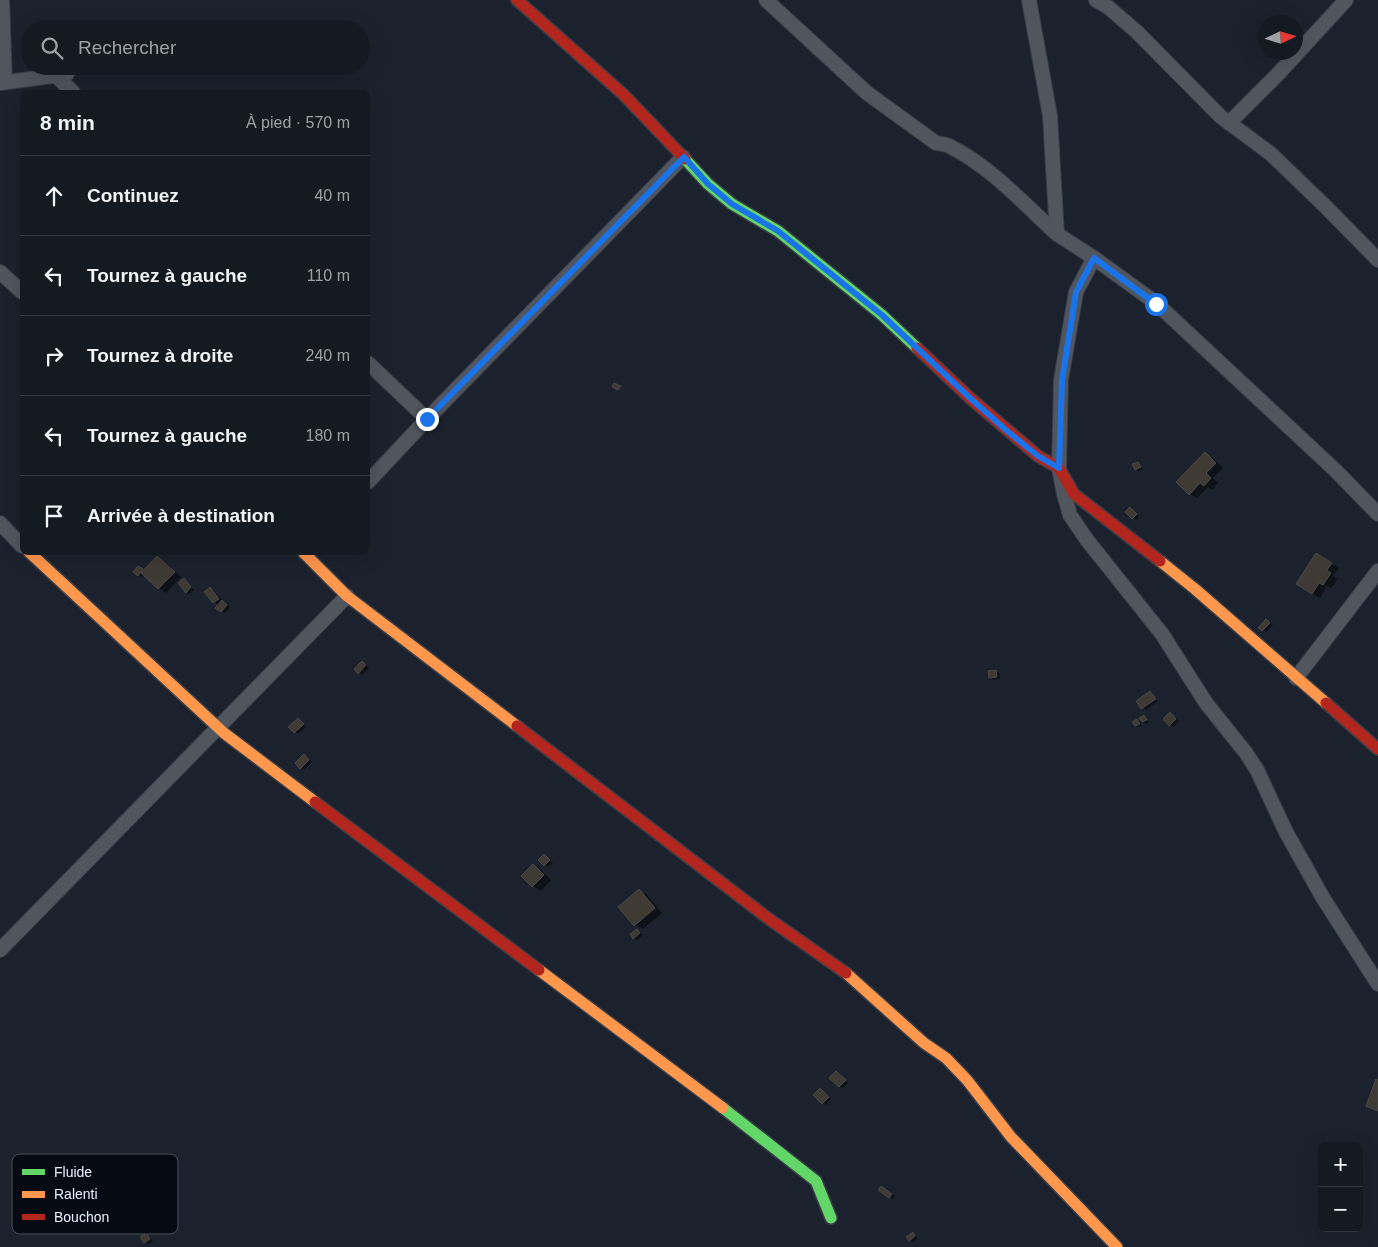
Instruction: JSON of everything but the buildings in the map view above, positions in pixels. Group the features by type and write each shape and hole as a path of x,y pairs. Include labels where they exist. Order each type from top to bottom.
{"street":[{"path":"2,0 3,82 61,75 72,90"},
{"path":"517,0 624,95 708,184 732,204 778,231 882,315 1012,435 1038,456 1059,468 1074,494 1195,589 1378,749"},
{"path":"766,0 867,93 936,143 950,146 976,162 1057,234 1094,258 1156,304 1335,470 1378,514"},
{"path":"1029,0 1050,116 1057,234"},
{"path":"1096,0 1108,7 1137,32 1213,109 1271,154 1378,260"},
{"path":"1229,123 1278,74 1346,0"},
{"path":"370,480 427,419 684,157"},
{"path":"1094,258 1076,292 1062,380 1059,468 1070,515 1162,634 1206,703 1246,753 1286,832 1323,898 1378,984"},
{"path":"0,272 20,290"},
{"path":"370,365 427,419"},
{"path":"0,523 20,544"},
{"path":"32,555 219,728 695,1087 816,1181 831,1218"},
{"path":"311,555 346,596 769,919 847,974 924,1043 946,1058 1012,1137 1117,1247"},
{"path":"1296,678 1378,571"},
{"path":"0,950 346,596"}],"traffic: fast":[{"path":"685,159 708,184 732,204 778,231 882,315 917,348"},
{"path":"723,1108 816,1181 831,1218"}],"traffic: slow":[{"path":"32,555 224,733 315,802"},
{"path":"306,555 347,596 517,726"},
{"path":"1160,561 1326,703"},
{"path":"539,970 723,1108"},
{"path":"846,973 924,1043 946,1058 967,1080 1011,1137 1117,1247"}],"traffic: jam":[{"path":"517,0 624,95 685,159"},
{"path":"917,348 970,398 1038,456 1059,468 1074,494 1160,561"},
{"path":"1326,703 1378,749"},
{"path":"517,726 769,919 846,973"},
{"path":"315,802 539,970"}],"route":[{"path":"427,419 684,157 708,184 732,204 778,231 882,315 1006,430 1038,456 1059,468 1062,380 1076,292 1094,258 1156,304"}]}
